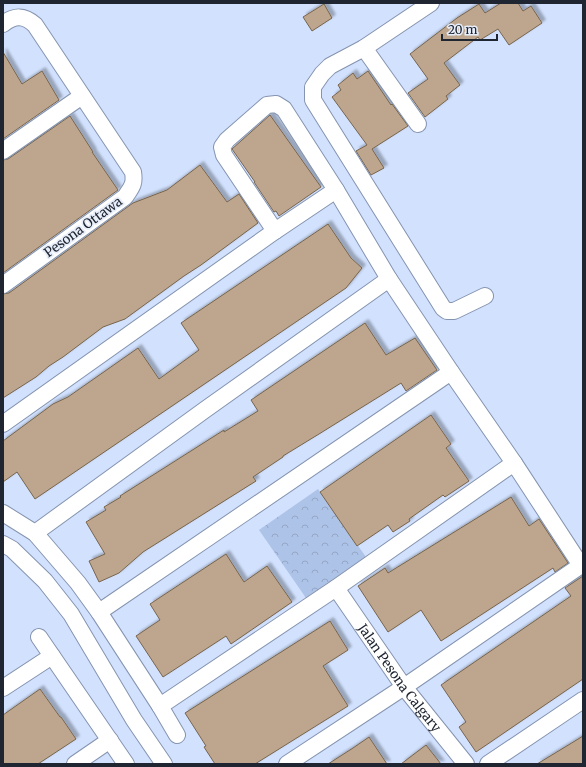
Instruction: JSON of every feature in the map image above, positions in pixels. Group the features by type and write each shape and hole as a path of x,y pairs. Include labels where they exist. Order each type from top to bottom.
{"street":[{"path":"431,3 364,48 330,66 313,87 313,100 443,308 447,311 454,311 485,296"},
{"name":"Pesona Ottawa","path":"3,24 19,17 30,20 35,25 133,172 135,181 125,197 3,285"},
{"path":"364,48 418,124"},
{"path":"3,151 82,96"},
{"path":"276,231 224,155 222,147 227,140 268,105 276,104 284,109 336,190 389,279 514,463 578,561 579,565 570,573 404,688 287,764"},
{"path":"3,424 336,190"},
{"path":"35,533 389,279"},
{"path":"99,612 451,372"},
{"path":"160,706 336,588 514,463"},
{"path":"3,513 35,533 78,583 99,612 177,735"},
{"path":"3,544 12,549 45,581 71,614 134,720 164,764"},
{"name":"Jalan Pesona Calgary","path":"336,588 404,688 466,764"},
{"path":"39,637 126,764"},
{"path":"3,688 52,656"},
{"path":"488,764 583,700"},
{"path":"76,764 110,740"}],"green space":[{"path":"318,489 366,557 306,598 259,530"}],"building":[{"path":"501,3 518,3 523,11 531,6 542,23 509,45 498,29 480,40 478,37 444,63 460,85 446,96 448,99 425,117 408,93 428,79 410,54 457,18 479,4 485,13"},
{"path":"324,4 332,18 312,31 303,17"},
{"path":"3,52 22,84 42,71 59,100 3,139"},
{"path":"368,71 391,105 392,104 408,126 372,149 384,168 371,175 356,151 367,145 332,97 341,90 338,85 353,73 357,79"},
{"path":"270,115 321,187 279,216 276,211 274,212 232,149"},
{"path":"70,116 118,190 3,273 3,160 8,159"},
{"path":"200,165 227,202 239,194 258,223 125,319 103,327 36,377 3,398 3,294 9,293 133,203 167,190"},
{"path":"328,224 351,258 362,268 346,288 35,499 17,472 3,482 3,441 53,404 68,397 138,348 159,379 199,350 181,323"},
{"path":"365,323 386,355 415,338 437,370 406,391 401,383 283,456 253,477 256,481 143,552 119,573 99,582 89,561 105,554 86,522 106,510 104,507 121,497 120,496 224,430 224,432 258,411 251,400"},
{"path":"431,415 451,444 446,448 469,481 445,497 443,495 409,519 410,521 393,532 388,525 357,546 320,492"},
{"path":"511,497 529,526 539,519 568,563 555,572 553,568 441,641 421,610 388,632 358,586 385,568 388,573"},
{"path":"226,554 244,582 267,566 292,602 231,644 226,636 163,677 136,636 160,620 150,604"},
{"path":"583,576 583,679 476,752 459,727 466,722 441,685 571,596 565,588"},
{"path":"330,621 348,650 323,666 348,706 255,764 215,764 204,747 206,746 185,713"},
{"path":"40,689 76,739 38,764 3,764 3,715"},
{"path":"583,736 583,764 537,764 570,744"},
{"path":"369,737 387,764 328,764 353,748"},
{"path":"426,745 441,764 401,764"}]}
